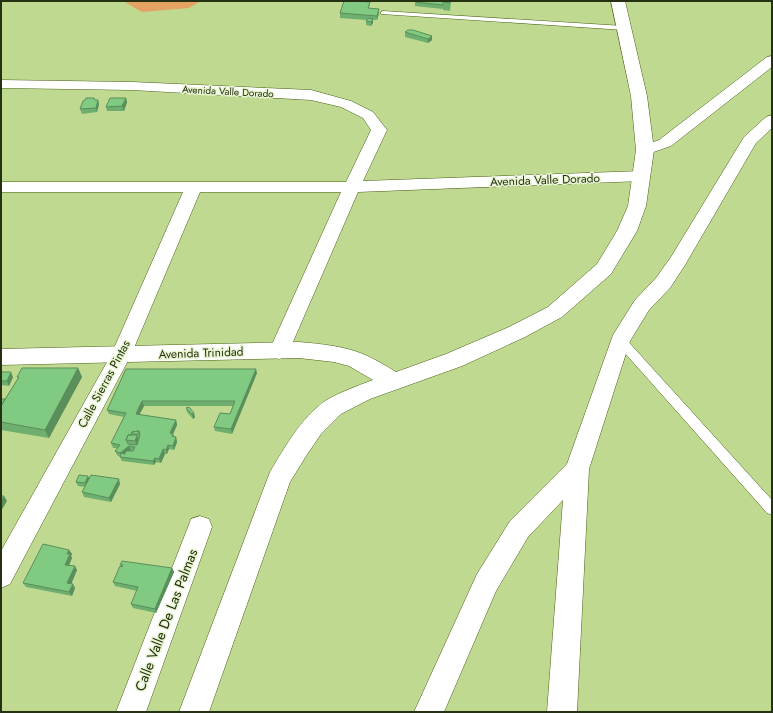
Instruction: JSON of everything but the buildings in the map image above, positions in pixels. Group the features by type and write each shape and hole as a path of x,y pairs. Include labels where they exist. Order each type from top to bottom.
{"main road":[{"path":"194,712 279,479 296,449 313,427 334,408 362,393 394,380 454,360 517,332 555,312 604,269 627,231 637,206 642,176 644,150 639,96 618,1"},
{"name":"Avenida Trinidad","path":"1,357 299,350 334,354 356,360 394,380"}],"street":[{"path":"644,150 665,143 772,60"},
{"name":"Avenida Valle Dorado","path":"1,84 132,86 311,95 346,104 368,115 379,130 352,188"},
{"path":"562,712 577,469 620,340 642,305 663,283 678,261 750,140 772,120"},
{"name":"Avenida Valle Dorado","path":"1,187 352,188 642,176"},
{"name":"Calle Sierras Pintas","path":"1,576 121,355 194,187"},
{"path":"279,351 352,188"},
{"path":"429,712 486,583 519,529 577,469"},
{"name":"Calle Valle De Las Palmas","path":"131,712 200,527"}],"lane":[{"path":"384,13 624,28"},
{"path":"620,340 772,508"}],"shaded area":[{"path":"123,1 201,1 189,8 142,12"}]}
